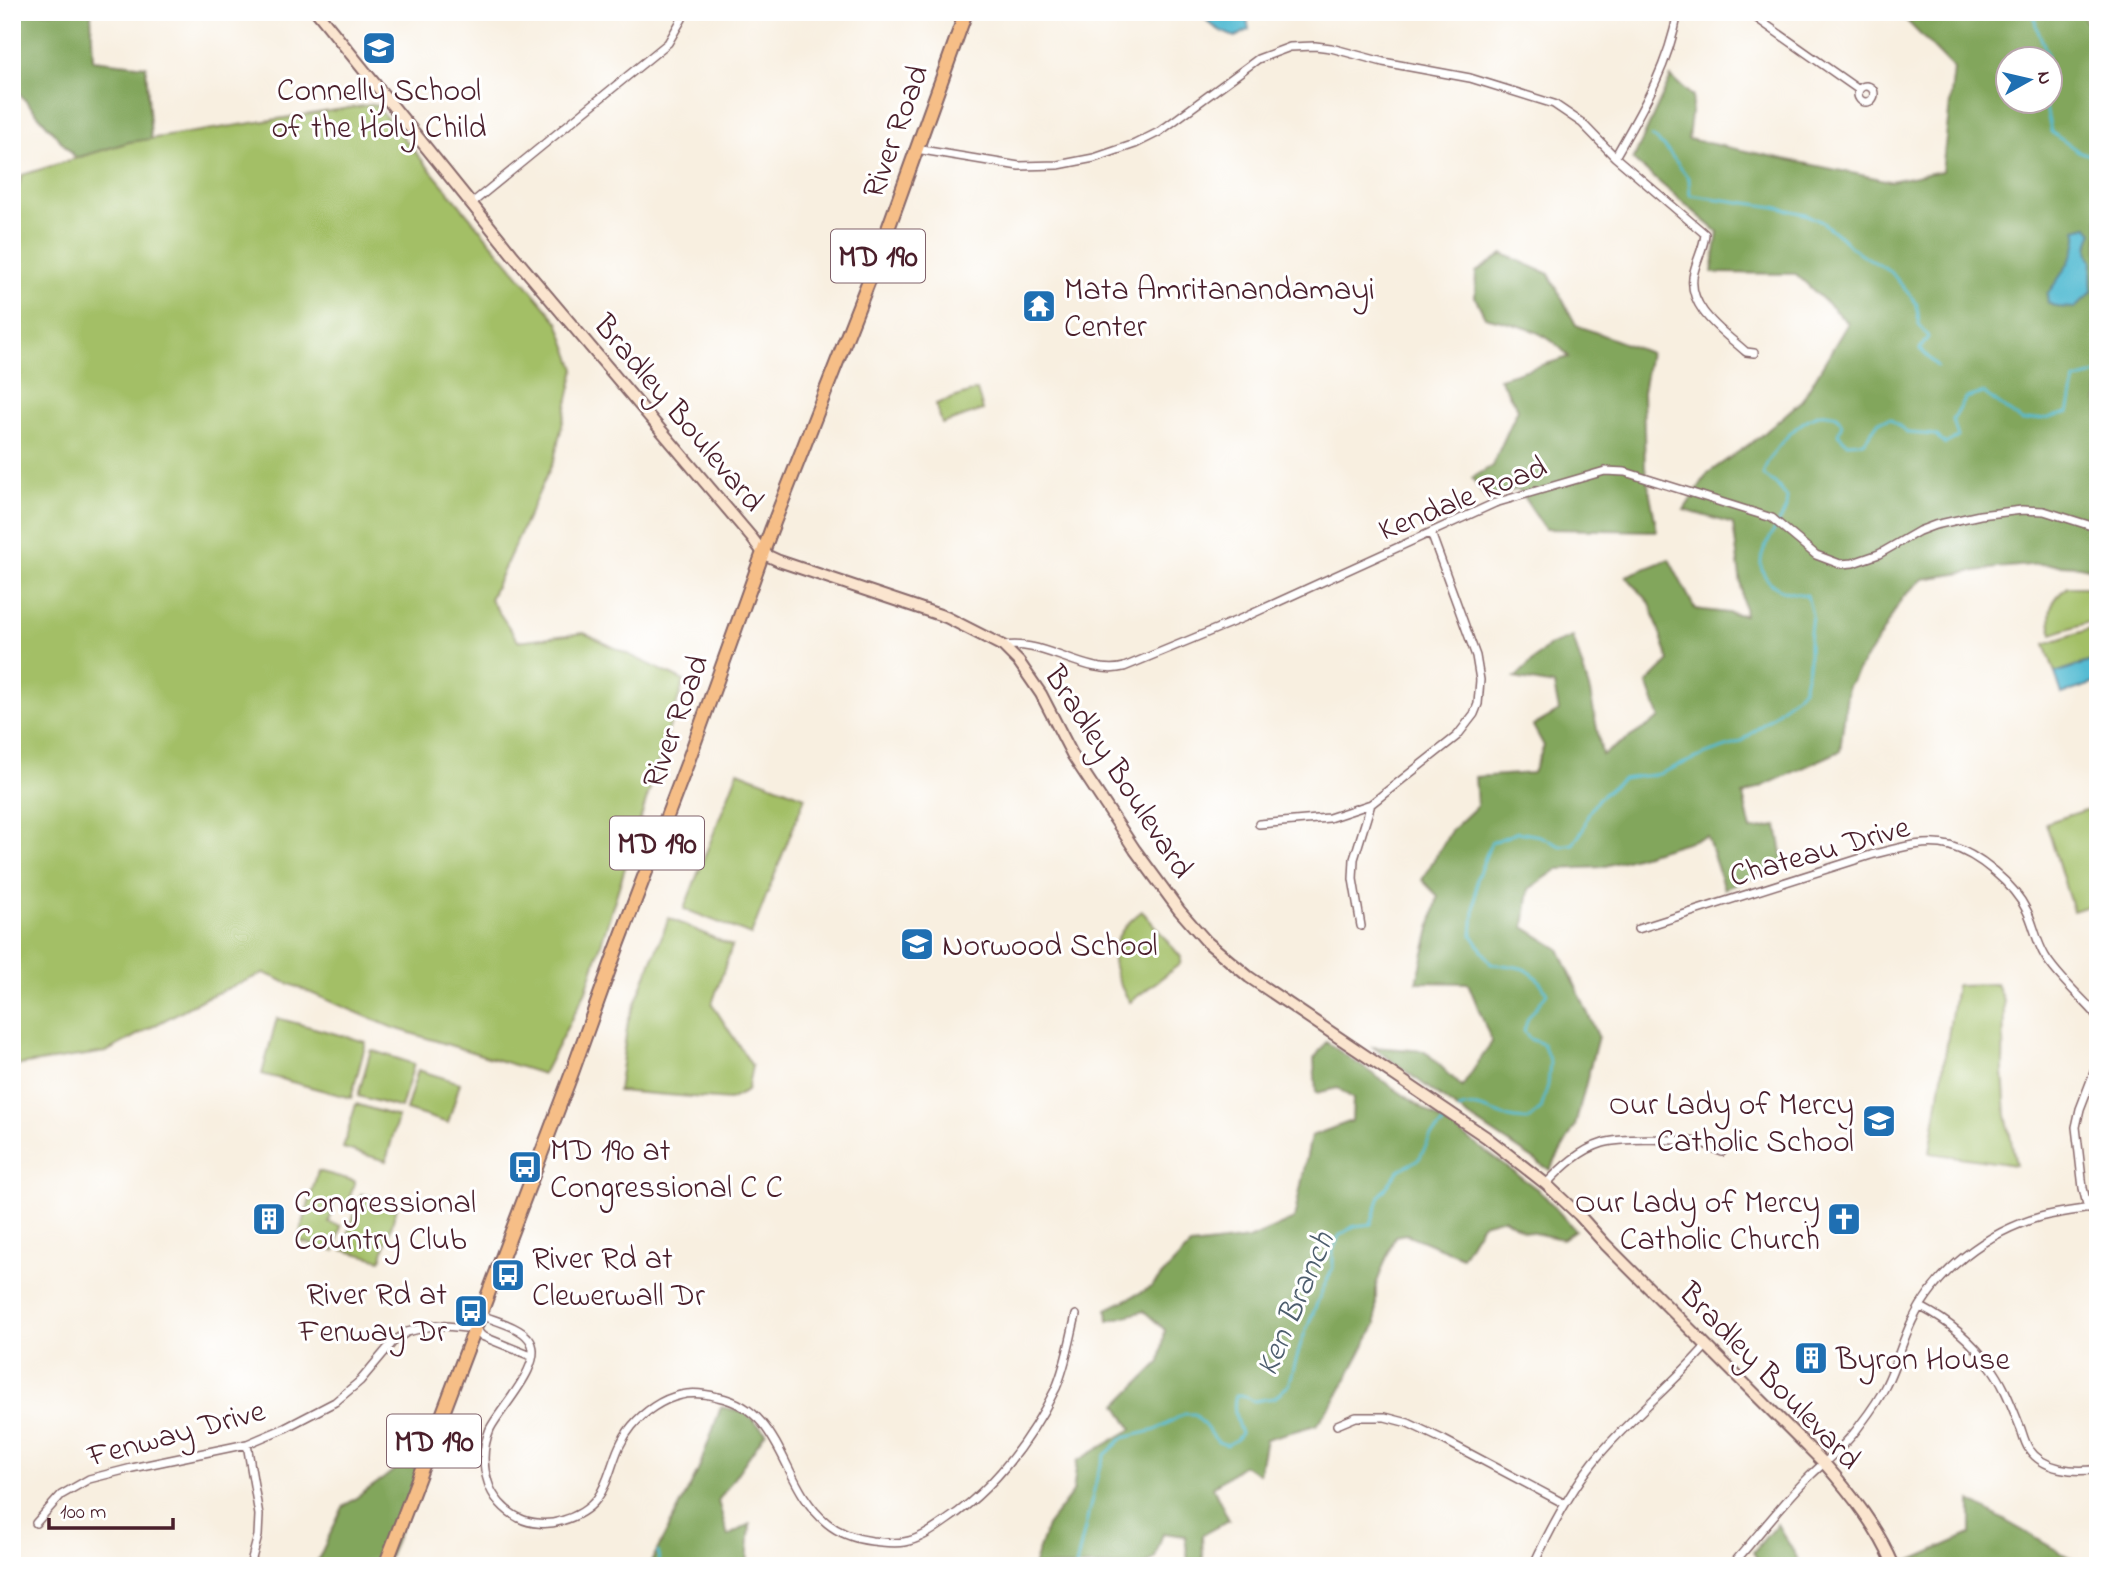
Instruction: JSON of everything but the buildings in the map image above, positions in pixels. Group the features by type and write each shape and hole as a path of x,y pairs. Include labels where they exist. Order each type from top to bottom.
{"main road":[{"name":"Bradley Boulevard","path":"317,12 597,357 764,554 946,617 1003,646 1019,662 1041,694 1073,756 1135,850 1179,910 1207,942 1249,977 1486,1138 1546,1184 1825,1464 1872,1523 1894,1566"},
{"name":"River Road","path":"385,1566 476,1329 771,530 875,265 966,12"}],"street":[{"path":"472,203 668,43 682,19 682,12"},
{"path":"1615,157 1653,90 1678,12"},
{"path":"1748,12 1859,90"},
{"path":"915,149 1019,166 1058,165 1094,158 1160,132 1258,58 1290,47 1331,48 1383,62 1470,78 1554,104 1582,123 1615,157 1705,234 1693,274 1695,299 1707,316 1746,352 1754,353"},
{"name":"Kendale Road","path":"1003,646 1032,647 1109,669 1119,668 1233,622 1495,503 1605,471 1625,472 1772,518 1816,555 1840,564 1853,563 1879,554 1927,528 1980,514 2044,511 2098,528"},
{"path":"1259,824 1329,818 1371,804 1457,736 1474,714 1478,704 1480,680 1476,656 1431,533"},
{"path":"1361,926 1353,879 1354,859 1371,804"},
{"name":"Chateau Drive","path":"1638,929 1871,855 1919,845 1950,846 1987,865 2009,885 2026,909 2046,959 2094,1012 2098,1020"},
{"path":"2088,1209 2076,1127 2098,1062"},
{"path":"1546,1184 1583,1152 1605,1142 1630,1140 1703,1143 1722,1152"},
{"path":"1731,1566 1812,1475 1853,1436 1887,1384 1913,1320 1940,1281 1955,1265 1987,1240 2007,1230 2040,1217 2098,1208"},
{"path":"1921,1307 1968,1340 1991,1367 2030,1450 2056,1468 2073,1471 2098,1469"},
{"path":"481,1315 516,1330 528,1338 532,1346 530,1368 526,1377 505,1404 485,1446 484,1469 490,1489 505,1508 521,1519 551,1524 575,1517 596,1502 606,1484 623,1439 639,1419 667,1399 684,1394 705,1394 741,1404 760,1419 772,1434 794,1482 827,1523 845,1534 865,1540 905,1542 928,1534 967,1507 995,1481 1021,1448 1057,1385 1076,1315"},
{"name":"Fenway Drive","path":"36,1523 61,1496 89,1479 247,1444 335,1402 360,1381 392,1343 407,1332 436,1325 476,1329"},
{"path":"476,1329 482,1336 531,1356"},
{"path":"1533,1566 1565,1504 1600,1454 1706,1346"},
{"path":"1337,1425 1356,1417 1385,1416 1408,1423 1565,1504"},
{"path":"247,1444 260,1515 250,1566"}],"green space":[{"path":"12,12 91,12 93,60 146,66 151,139 129,142 76,158 17,91 12,70"},
{"path":"1898,12 2082,12 2095,44 2098,44 2098,570 2041,564 1997,568 1923,579 1902,598 1848,686 1840,751 1743,795 1751,830 1777,826 1784,864 1724,889 1707,836 1602,867 1558,869 1529,889 1524,927 1559,949 1598,1036 1575,1126 1550,1170 1453,1106 1373,1047 1425,1051 1462,1087 1492,1042 1468,983 1417,982 1438,896 1422,880 1451,831 1477,806 1475,777 1533,773 1544,746 1533,726 1559,711 1554,685 1515,678 1548,646 1573,637 1590,692 1602,755 1660,718 1647,683 1669,661 1650,603 1626,576 1669,559 1695,609 1745,615 1733,524 1684,510 1708,473 1761,436 1802,400 1848,323 1796,274 1712,273 1718,232 1633,160 1671,77 1693,97 1688,139 1890,181 1942,171 1954,69"},
{"path":"375,104 558,322 575,369 554,460 490,599 518,641 584,633 684,681 586,991 543,1074 391,1027 264,973 205,998 106,1052 12,1066 12,210 22,175 129,142"},
{"path":"1503,254 1549,274 1576,325 1650,353 1643,392 1645,468 1657,531 1545,529 1518,489 1486,499 1472,478 1492,466 1518,409 1499,378 1569,357 1541,334 1485,317 1475,297 1476,272"},
{"path":"977,390 983,410 942,424 936,404"},
{"path":"2068,587 2085,587 2098,592 2098,619 2052,634 2051,607"},
{"path":"2093,628 2098,641 2098,659 2055,673 2045,644"},
{"path":"738,771 805,797 751,935 684,909"},
{"path":"2098,806 2098,903 2073,911 2046,823"},
{"path":"1142,911 1181,957 1180,964 1130,1002 1117,976 1113,953 1121,932"},
{"path":"669,918 732,946 712,1004 752,1066 747,1091 729,1100 618,1091 628,1021"},
{"path":"1996,984 2004,1002 2003,1071 2006,1115 2016,1165 1930,1153 1956,985"},
{"path":"277,1018 366,1042 351,1098 262,1074"},
{"path":"1326,1042 1541,1192 1575,1230 1562,1239 1524,1231 1504,1218 1482,1224 1462,1257 1406,1234 1395,1236 1376,1285 1376,1324 1337,1397 1316,1425 1266,1439 1259,1474 1243,1465 1213,1487 1229,1520 1202,1535 1203,1560 1188,1561 1185,1536 1163,1533 1155,1558 1144,1566 1033,1566 1047,1526 1073,1492 1077,1461 1132,1429 1117,1405 1160,1362 1165,1330 1144,1311 1108,1321 1107,1309 1150,1288 1190,1246 1249,1239 1294,1219 1311,1136 1352,1121 1353,1099 1338,1088 1316,1093 1314,1059"},
{"path":"371,1050 414,1064 401,1108 358,1096"},
{"path":"418,1070 460,1083 448,1123 406,1110"},
{"path":"356,1104 398,1117 386,1161 343,1148"},
{"path":"318,1171 355,1181 348,1202 335,1199 329,1223 341,1226 335,1251 298,1241"},
{"path":"361,1194 398,1204 381,1260 343,1250"},
{"path":"721,1407 744,1412 766,1432 718,1501 728,1536 750,1524 747,1566 649,1566 698,1471"},
{"path":"424,1446 400,1530 385,1566 315,1566 343,1507"},
{"path":"1971,1501 2086,1566 1908,1566 1907,1562 1971,1534"},
{"path":"1777,1524 1802,1566 1761,1566 1753,1552"}],"water":[{"path":"1203,12 1246,12 1249,30 1235,37 1209,23 1202,15"},
{"path":"2088,226 2093,233 2088,247 2092,260 2092,292 2075,308 2056,307 2048,303 2047,294 2073,254 2076,229"},
{"path":"2098,659 2098,682 2062,694 2055,673"}],"waterway":[{"path":"12,39 14,20 29,12"},
{"name":"Ken Branch","path":"2034,12 2036,26 2044,46"},
{"path":"12,101 15,109 12,111"},
{"name":"Ken Branch","path":"2048,116 2051,132 2078,151 2098,158"},
{"path":"12,118 18,128 17,136 12,136"},
{"path":"1652,137 1665,147 1689,179 1690,195 1805,214 1822,222 1853,249 1891,272 1917,304 1919,324 1928,337 1920,349 1937,366"},
{"path":"12,146 15,147 15,153 12,155"},
{"name":"Ken Branch","path":"1459,1109 1479,1107 1512,1119 1528,1120 1541,1109 1548,1085 1550,1062 1543,1044 1530,1039 1524,1031 1528,1018 1547,993 1530,972 1491,964 1472,935 1477,878 1491,843 1518,832 1540,836 1560,846 1573,844 1598,799 1622,779 1659,774 1741,742 1803,689 1809,663 1812,615 1807,595 1775,587 1762,570 1761,561 1767,543 1786,508 1787,497 1775,483 1763,475 1771,457 1785,438 1812,417 1824,414 1837,416 1842,424 1838,434 1847,443 1864,442 1879,421 1890,419 1908,433 1936,435 1945,444 1958,437 1953,420 1966,398 1984,393 2022,421 2048,418 2068,413 2075,380 2098,374"},
{"name":"Ken Branch","path":"1076,1566 1098,1473 1105,1455 1123,1438 1156,1430 1184,1414 1195,1414 1218,1442 1227,1445 1236,1440 1241,1433 1235,1414 1236,1395 1254,1401 1274,1398 1289,1385 1301,1343 1333,1268 1333,1250 1339,1236 1354,1226 1371,1224 1380,1196 1399,1170 1419,1159 1431,1136 1446,1121"},
{"path":"658,1552 659,1566"}],"place":[{"name":"Connelly School of the Holy Child","path":"379,48"},
{"name":"Mata Amritanandamayi Center","path":"1039,306"},
{"name":"Norwood School","path":"917,944"},
{"name":"Our Lady of Mercy Catholic School","path":"1879,1121"},
{"name":"MD 190 at Congressional C C","path":"525,1167"},
{"name":"Congressional Country Club","path":"269,1219"},
{"name":"Our Lady of Mercy Catholic Church","path":"1844,1219"},
{"name":"River Rd at Clewerwall Dr","path":"508,1275"},
{"name":"River Rd at Fenway Dr","path":"471,1311"},
{"name":"Byron House","path":"1811,1358"}]}
